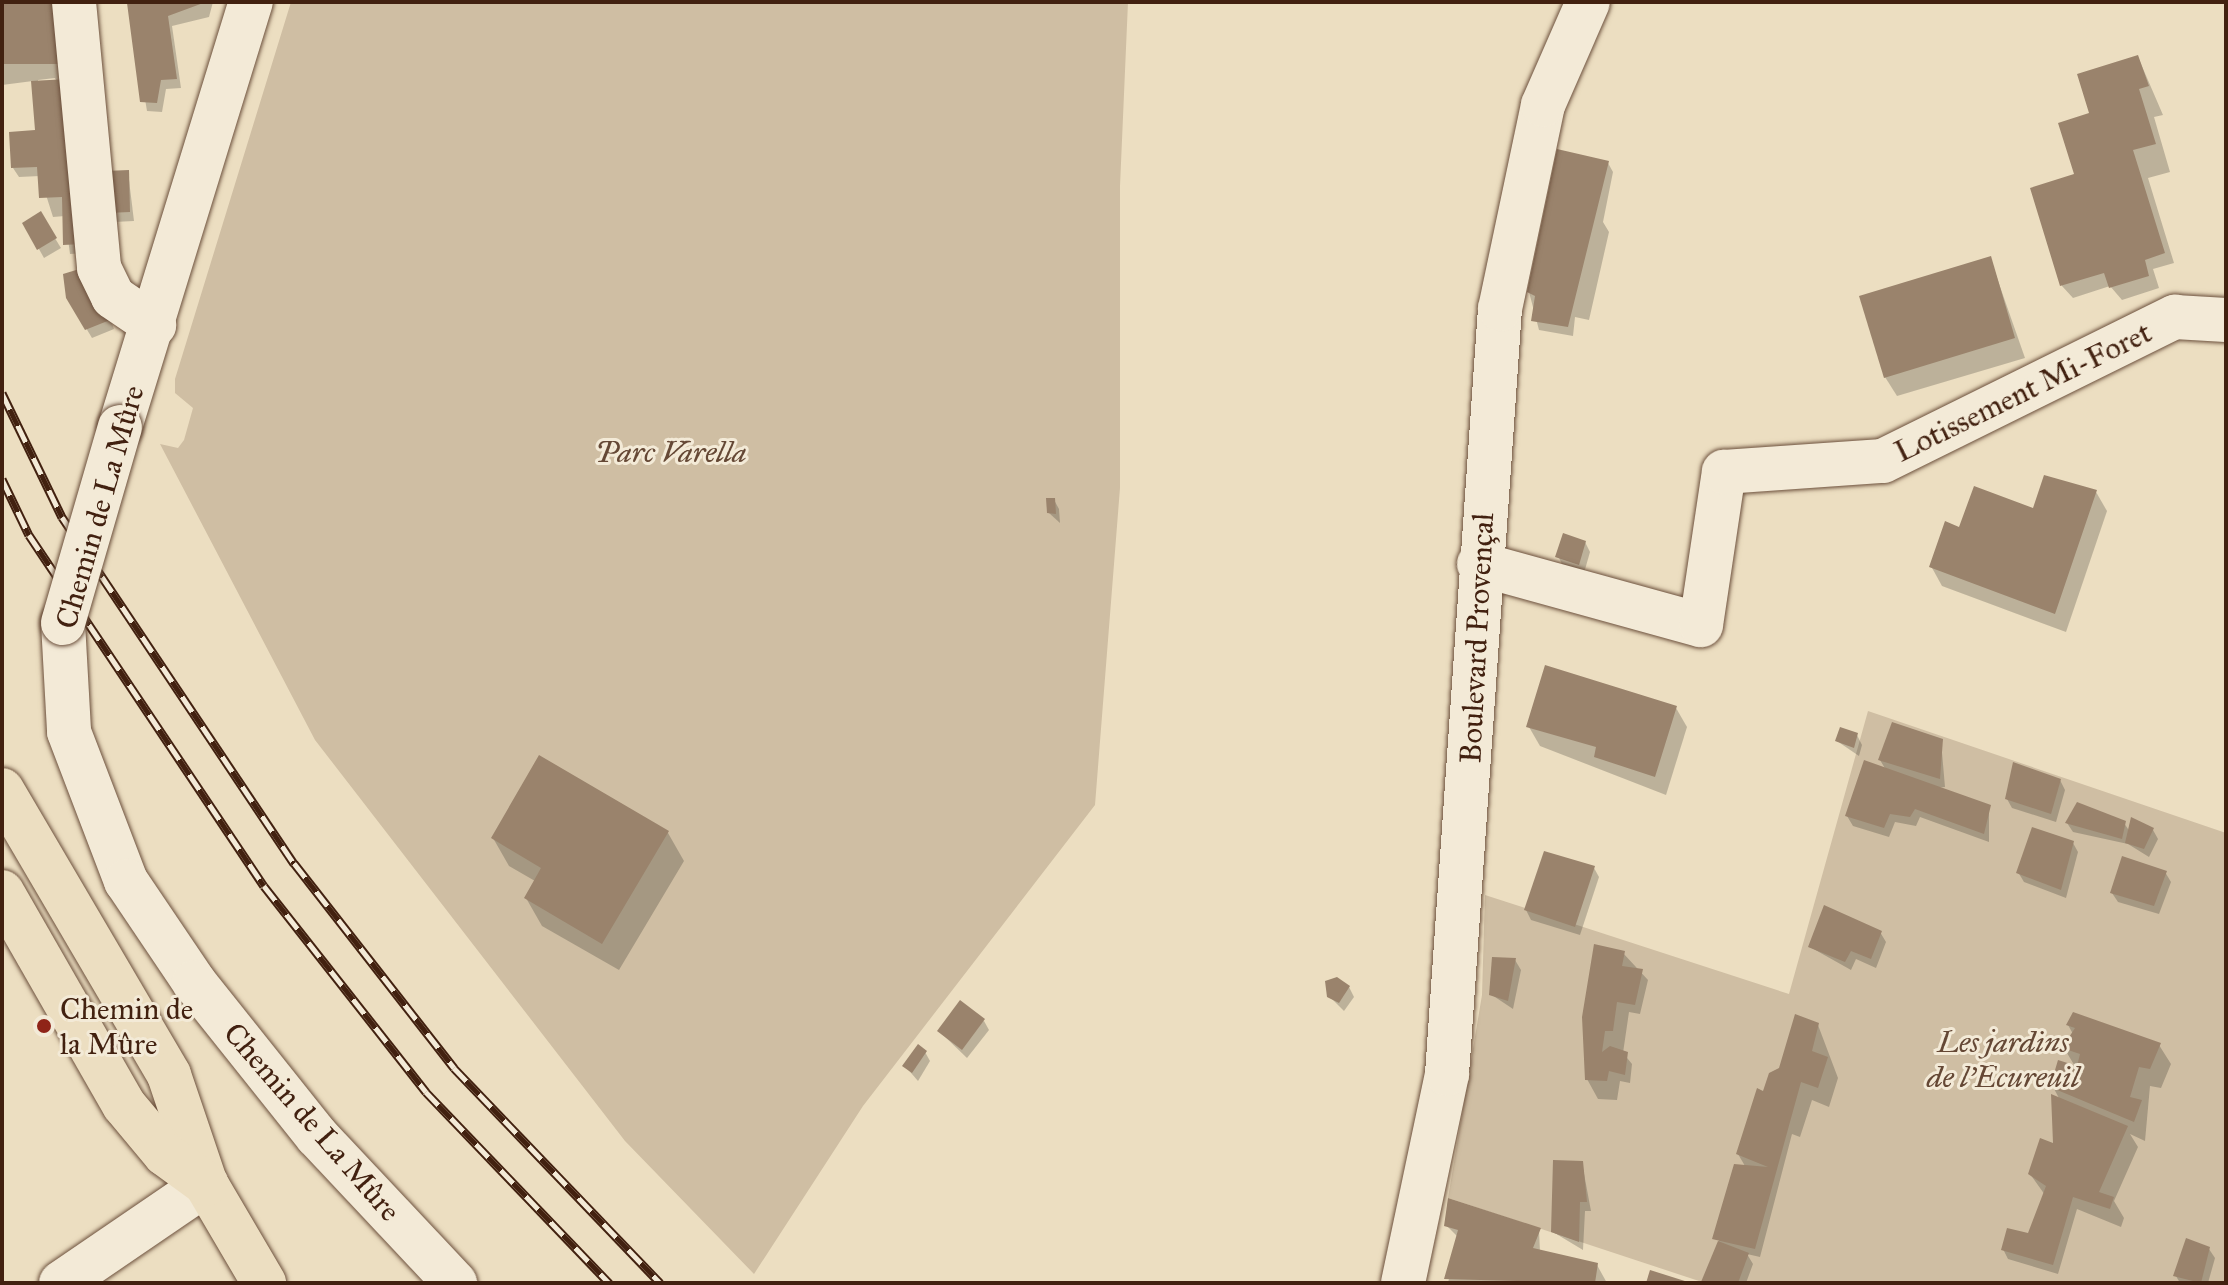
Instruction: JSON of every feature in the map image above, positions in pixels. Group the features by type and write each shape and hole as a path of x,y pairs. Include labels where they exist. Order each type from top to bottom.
{"main road":[{"path":"2,790 169,1075 206,1184 264,1283"},
{"path":"2,892 124,1105 165,1154 206,1184"}],"street":[{"path":"74,2 99,268 113,297 154,325"},
{"name":"Chemin de La Mûre","path":"251,2 63,623 69,732 126,881 194,982 317,1136 455,1283"},
{"name":"Boulevard Provençal","path":"1403,1283 1447,1074 1479,564 1500,309 1543,105 1588,2"},
{"name":"Lotissement Mi-Foret","path":"1479,564 1701,625 1724,472 1883,461 2175,317 2226,320"},
{"path":"61,1283 114,1267 206,1184"}],"green space":[{"name":"Parc Varella","path":"291,2 1128,2 1120,186 1120,488 1095,805 863,1106 754,1274 625,1141 315,740 160,444 178,448 184,440 193,408 175,393 175,379"},
{"name":"Les jardins de l'Ecureuil","path":"1868,711 2226,833 2226,1283 1705,1283 1448,1198 1482,995 1485,895 1789,994"}],"building":[{"path":"60,2 69,64 2,64 2,3"},
{"path":"206,2 168,16 177,79 161,80 157,103 140,102 127,3"},
{"path":"2138,55 2149,86 2139,89 2156,144 2133,150 2165,253 2145,260 2149,276 2109,288 2104,273 2060,286 2030,188 2074,174 2058,123 2089,113 2077,74"},
{"path":"68,79 82,244 63,245 62,197 39,198 37,167 11,168 9,132 35,130 31,81"},
{"path":"1557,149 1609,161 1568,327 1531,321 1535,296 1527,292"},
{"path":"129,170 130,212 107,213 105,171"},
{"path":"41,211 57,238 37,250 22,223"},
{"path":"1991,256 2015,338 1884,378 1859,296"},
{"path":"86,267 110,320 85,330 66,298 63,274"},
{"path":"2044,475 2097,490 2055,614 1929,567 1945,521 1959,527 1974,486 2033,508"},
{"path":"1046,498 1055,498 1056,514 1047,513"},
{"path":"1563,533 1586,541 1579,565 1555,557"},
{"path":"1545,665 1677,706 1655,777 1594,757 1596,747 1526,727"},
{"path":"1892,722 1943,739 1940,779 1878,760"},
{"path":"1840,727 1858,733 1854,748 1835,741"},
{"path":"539,755 669,831 602,944 524,898 541,868 491,838"},
{"path":"1864,760 1991,805 1984,834 1915,809 1910,817 1890,814 1884,828 1845,816"},
{"path":"2013,762 2061,779 2051,814 2005,799"},
{"path":"2077,802 2126,821 2122,839 2065,823"},
{"path":"2131,817 2154,828 2144,849 2125,843"},
{"path":"2032,827 2074,841 2061,890 2016,873"},
{"path":"1544,851 1595,866 1575,927 1524,910"},
{"path":"2122,856 2167,871 2154,906 2110,893"},
{"path":"1824,905 1882,931 1871,959 1851,951 1845,962 1808,947"},
{"path":"1594,944 1625,951 1622,966 1643,969 1635,1005 1617,1002 1613,1031 1605,1031 1602,1052 1610,1046 1628,1052 1625,1075 1609,1071 1607,1081 1585,1080 1582,1017"},
{"path":"1492,957 1516,958 1508,1001 1489,995"},
{"path":"1337,977 1350,986 1339,1003 1327,997 1325,981"},
{"path":"960,1000 985,1019 962,1050 937,1031"},
{"path":"2073,1012 2161,1043 2150,1069 2139,1067 2130,1097 2142,1100 2134,1122 2050,1087 2058,1060 2077,1066 2080,1054 2062,1048 2075,1028 2066,1025"},
{"path":"1795,1014 1819,1023 1812,1051 1828,1057 1818,1088 1801,1082 1755,1249 1712,1239 1734,1164 1768,1167 1736,1154 1757,1088 1763,1091 1769,1073 1779,1068"},
{"path":"918,1044 927,1051 912,1073 902,1066"},
{"path":"2051,1094 2128,1126 2099,1192 2114,1197 2110,1209 2073,1197 2053,1265 2001,1250 2007,1228 2028,1233 2046,1186 2028,1174 2040,1138 2053,1143"},
{"path":"1553,1160 1583,1161 1587,1202 1580,1202 1579,1242 1551,1232"},
{"path":"1448,1198 1541,1228 1533,1248 1598,1263 1595,1283 1444,1279 1458,1230 1444,1226"},
{"path":"2186,1238 2210,1247 2201,1283 2173,1276"},
{"path":"1718,1241 1749,1253 1738,1283 1701,1282"},
{"path":"1650,1270 1688,1282 1688,1283 1646,1283"}],"railway":[{"path":"2,393 62,517 294,863 454,1068 660,1283"},
{"path":"2,479 29,535 264,886 426,1092 609,1283"}],"place":[{"name":"Chemin de la Mûre","path":"44,1026"}]}
